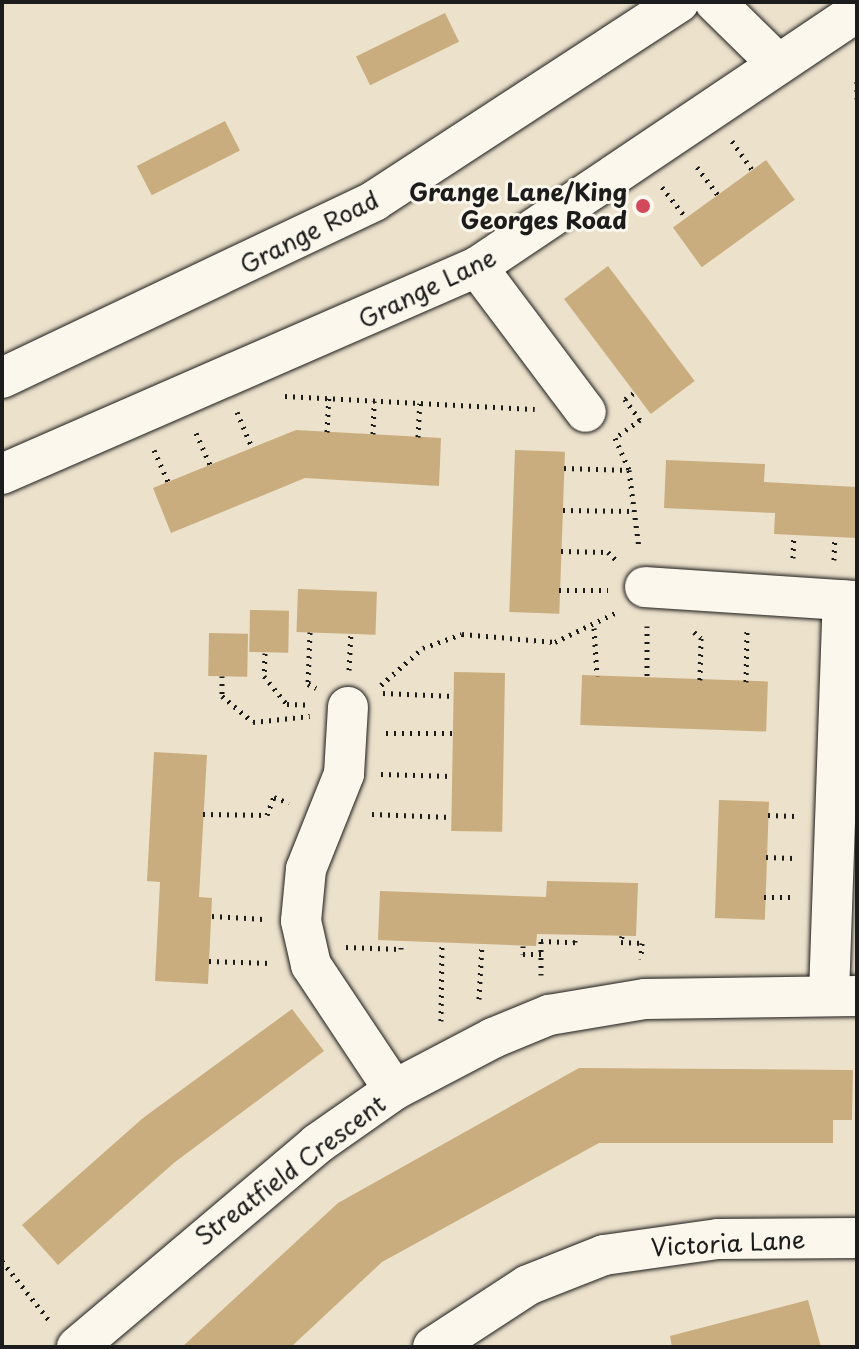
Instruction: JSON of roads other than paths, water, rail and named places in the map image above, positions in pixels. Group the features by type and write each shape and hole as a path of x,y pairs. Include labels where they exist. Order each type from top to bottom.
{"street":[{"name":"Grange Road","path":"2,378 374,201 679,2"},
{"path":"715,2 777,63"},
{"name":"Grange Lane","path":"2,474 249,369 477,267 857,12"},
{"path":"477,267 586,412"},
{"path":"645,587 850,601 843,995"},
{"path":"347,720 344,774 306,869 306,945 394,1090"},
{"name":"Streatfield Crescent","path":"69,1341 237,1205 394,1090 493,1038 549,1015 645,999 843,995"},
{"name":"Victoria Lane","path":"433,1347 528,1285 604,1255 718,1239 857,1238"}],"place":[{"name":"Grange Lane/King Georges Road","path":"643,206"}]}
